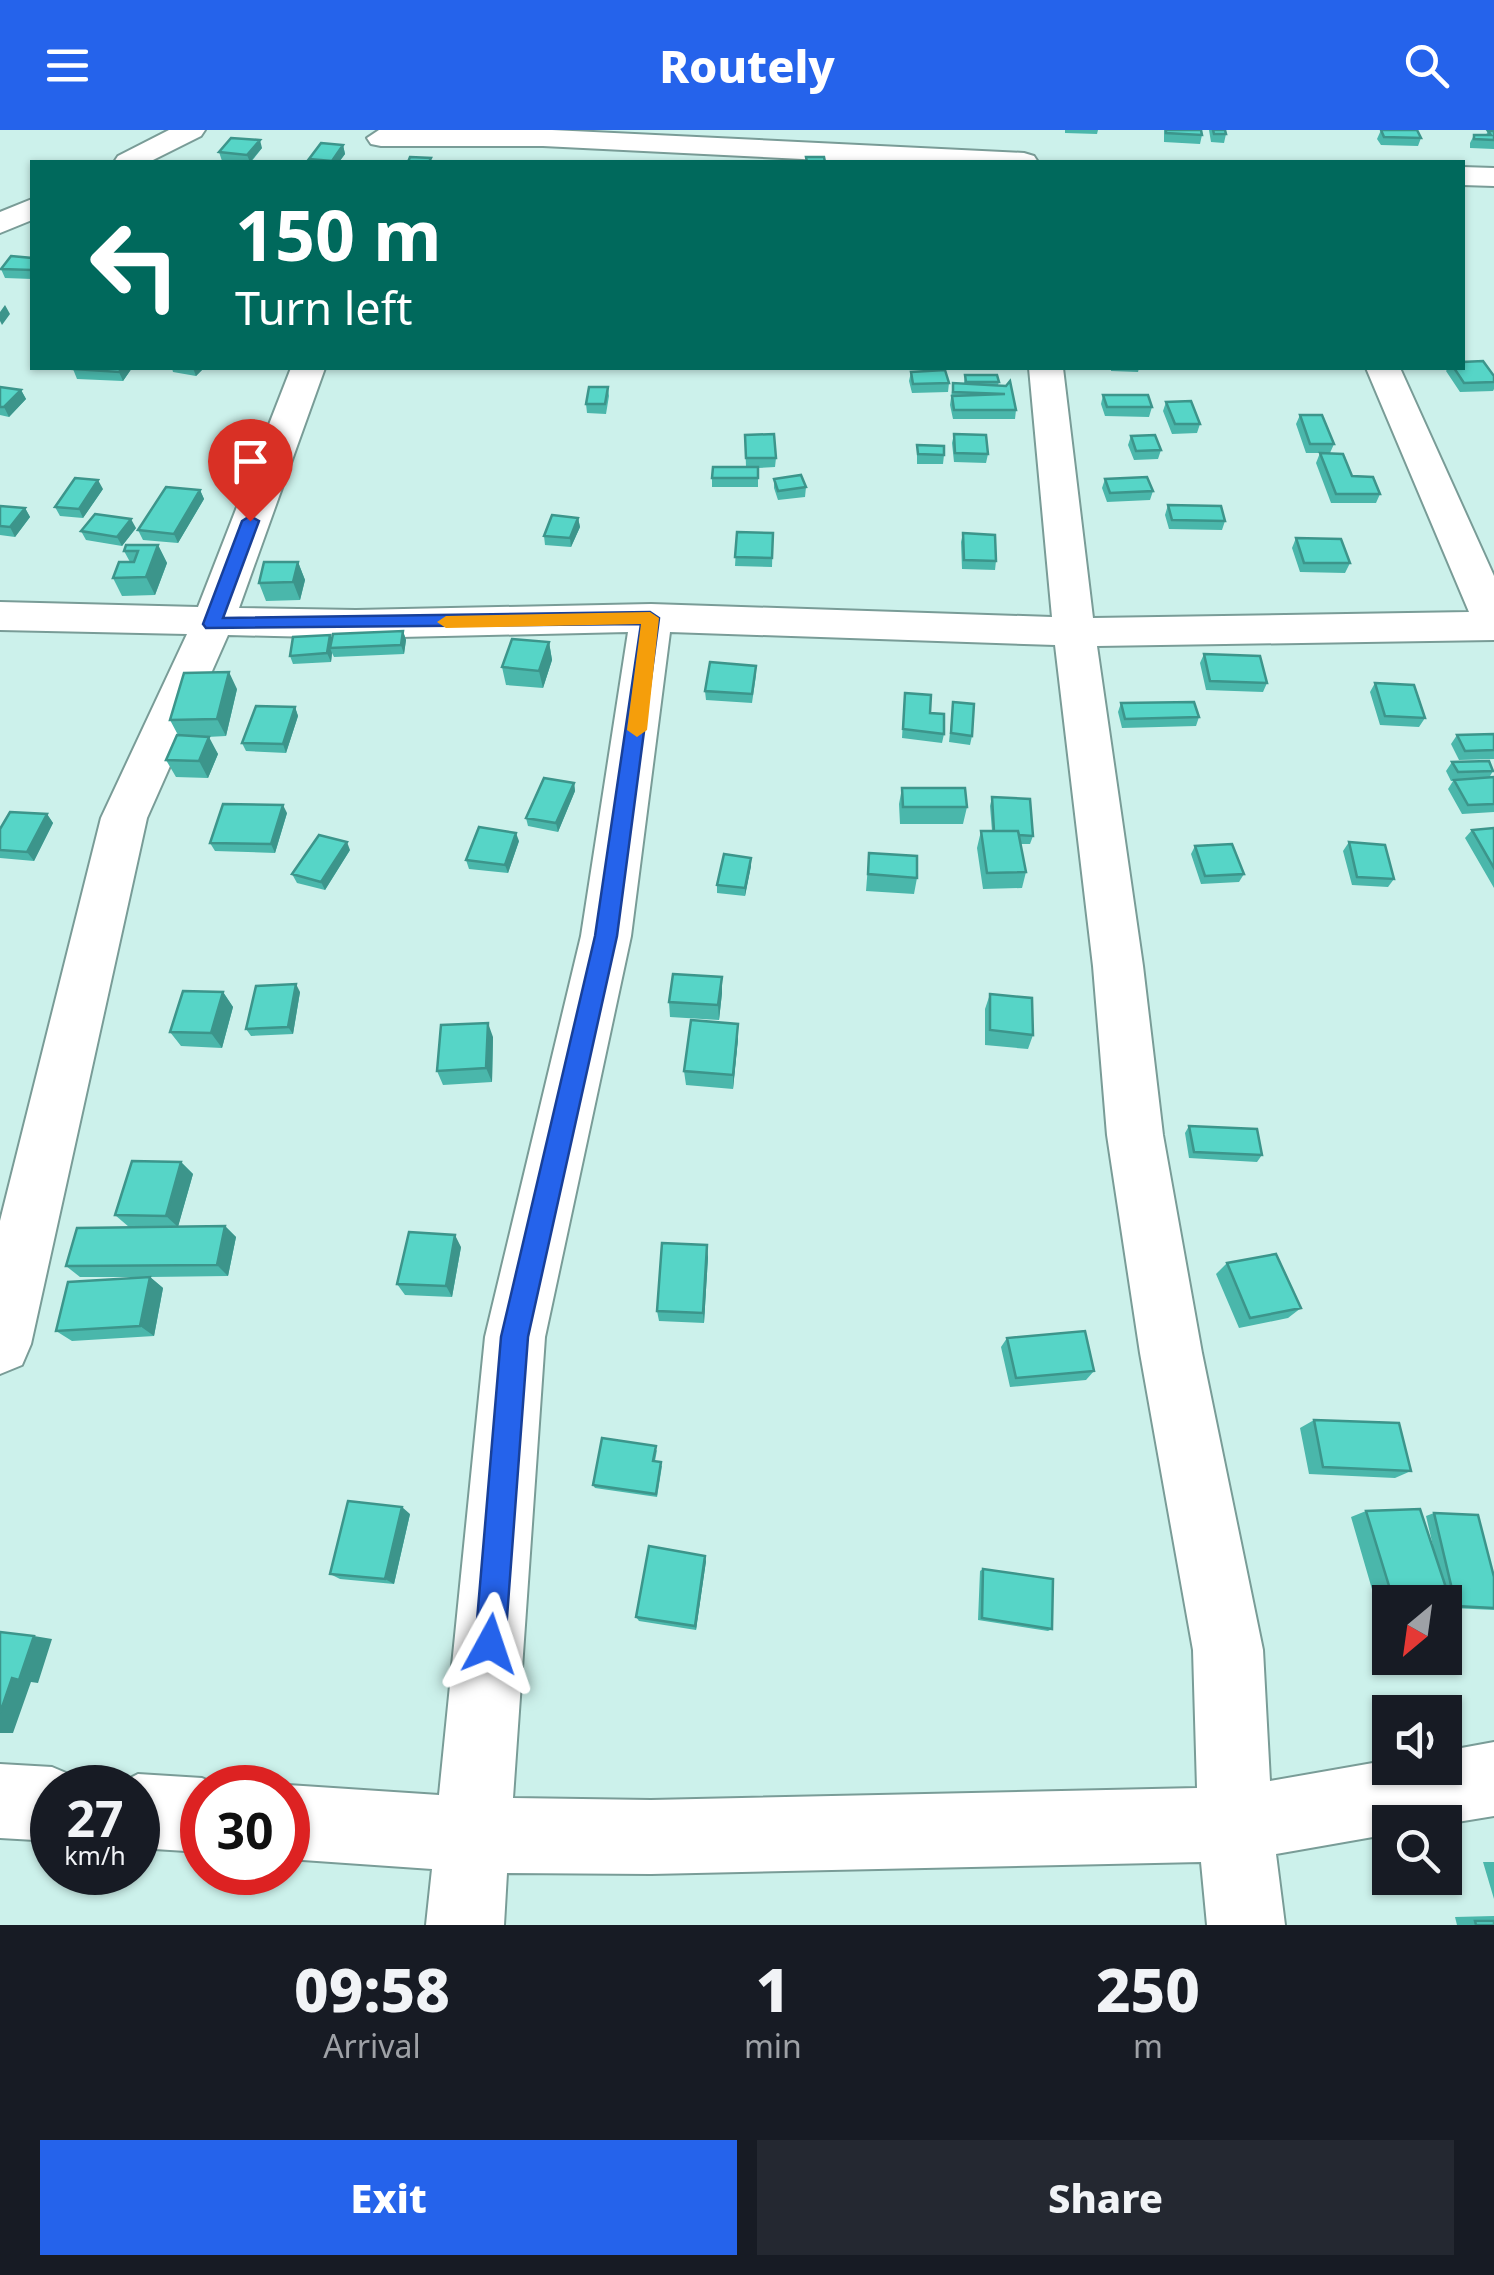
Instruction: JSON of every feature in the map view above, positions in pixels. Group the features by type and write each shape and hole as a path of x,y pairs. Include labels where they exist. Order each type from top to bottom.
{"street":[{"path":"132,160 191,130"},
{"path":"1020,130 1025,160"},
{"path":"379,144 542,138 985,160"},
{"path":"1465,176 1494,177"},
{"path":"0,224 30,209"},
{"path":"0,1344 124,818 212,624 307,370"},
{"path":"1046,370 1135,1135 1171,1353 1228,1650 1235,1824 1246,1925"},
{"path":"0,616 212,624 650,618 1074,632 1494,624 1384,370"},
{"path":"464,1925 514,1337 606,936 650,618"},
{"path":"310,1824 474,1835 651,1836 1235,1824 1494,1779"},
{"path":"0,1801 30,1803"}],"building":[{"path":"1201,130 1202,135 1166,133"},
{"path":"1381,130 1417,130 1421,138 1384,137"},
{"path":"1488,131 1494,131 1494,140 1474,139 1474,135 1491,135"},
{"path":"231,138 260,140 247,155 219,152"},
{"path":"321,143 343,145 333,160 309,159"},
{"path":"11,256 30,258 30,270 1,269"},
{"path":"1483,361 1494,382 1464,383 1455,370 1465,370 1465,362"},
{"path":"945,370 949,383 913,384 911,372"},
{"path":"965,375 997,375 999,382 966,382"},
{"path":"1010,381 1016,410 954,410 952,396 1005,394 953,392 953,383 1006,386"},
{"path":"0,387 21,390 0,407"},
{"path":"589,387 608,387 605,404 586,404"},
{"path":"1103,395 1148,395 1152,407 1107,407"},
{"path":"1191,401 1200,424 1175,424 1166,402"},
{"path":"1300,415 1322,415 1334,444 1310,444"},
{"path":"774,434 776,458 746,458 745,435"},
{"path":"954,434 986,435 988,454 955,453"},
{"path":"1155,435 1161,450 1136,451 1131,436"},
{"path":"917,445 944,446 944,455 918,454"},
{"path":"1320,453 1343,454 1352,476 1373,477 1380,494 1336,494"},
{"path":"713,467 758,467 758,478 712,478"},
{"path":"801,475 806,487 778,491 774,479"},
{"path":"1147,477 1153,491 1110,493 1105,479"},
{"path":"75,478 98,480 79,509 55,507"},
{"path":"166,487 200,490 174,534 138,530"},
{"path":"1168,505 1221,506 1225,521 1172,520"},
{"path":"0,506 25,508 10,527 0,526"},
{"path":"95,514 131,519 117,537 81,531"},
{"path":"552,515 578,518 570,538 544,536"},
{"path":"737,532 773,533 772,558 735,557"},
{"path":"963,533 995,535 996,561 964,560"},
{"path":"1296,538 1341,539 1350,563 1304,563"},
{"path":"126,545 158,545 146,577 113,578 119,562 134,562 138,551 124,551"},
{"path":"264,562 298,562 293,582 259,583"},
{"path":"403,631 401,645 330,648 333,634"},
{"path":"330,635 327,653 290,656 293,637"},
{"path":"512,639 549,642 539,671 502,667"},
{"path":"1204,654 1260,656 1267,683 1210,681"},
{"path":"710,662 756,666 752,694 705,691"},
{"path":"229,672 217,719 170,720 184,673"},
{"path":"1375,683 1414,685 1425,718 1385,716"},
{"path":"905,693 931,695 930,713 944,714 944,734 903,729"},
{"path":"953,702 974,704 972,736 951,733"},
{"path":"1194,702 1199,717 1125,719 1121,703"},
{"path":"256,706 295,707 283,744 242,743"},
{"path":"1494,734 1494,750 1465,751 1457,735"},
{"path":"177,735 209,737 199,761 166,760"},
{"path":"1489,761 1493,771 1458,772 1452,762"},
{"path":"1494,777 1494,804 1468,805 1454,780"},
{"path":"544,778 574,783 556,823 526,818"},
{"path":"902,788 965,788 967,807 903,807"},
{"path":"992,797 1030,799 1033,836 1019,835 1018,831 994,831"},
{"path":"223,804 283,805 271,844 210,843"},
{"path":"10,812 47,814 27,852 0,850 0,829"},
{"path":"479,827 516,833 505,865 466,860"},
{"path":"1494,828 1494,868 1472,830"},
{"path":"981,831 1018,831 1026,872 987,873"},
{"path":"319,835 347,842 321,882 292,874"},
{"path":"1349,842 1385,845 1394,879 1357,877"},
{"path":"1232,844 1244,874 1205,876 1195,846"},
{"path":"869,853 917,856 917,878 868,874"},
{"path":"724,854 751,858 745,888 717,885"},
{"path":"673,974 722,977 718,1005 669,1002"},
{"path":"296,984 288,1027 246,1029 256,986"},
{"path":"183,991 223,992 211,1033 170,1032"},
{"path":"990,994 1032,998 1033,1035 990,1030"},
{"path":"691,1020 738,1024 733,1075 684,1071"},
{"path":"488,1023 486,1068 437,1071 441,1025"},
{"path":"1189,1126 1257,1129 1262,1155 1194,1152"},
{"path":"132,1161 181,1162 166,1216 115,1215"},
{"path":"225,1226 217,1265 66,1266 77,1228"},
{"path":"409,1232 455,1235 446,1286 397,1284"},
{"path":"662,1243 707,1245 703,1313 657,1311"},
{"path":"1276,1254 1301,1308 1250,1318 1227,1263"},
{"path":"150,1277 140,1326 56,1331 68,1282"},
{"path":"1085,1331 1094,1371 1016,1378 1007,1338"},
{"path":"1314,1420 1399,1423 1411,1471 1323,1467"},
{"path":"602,1438 656,1446 653,1461 661,1462 656,1494 593,1485"},
{"path":"348,1501 402,1507 385,1579 330,1574"},
{"path":"1420,1509 1445,1585 1389,1585 1366,1511"},
{"path":"1434,1513 1478,1515 1494,1577 1494,1608 1462,1606 1462,1585 1451,1585"},
{"path":"649,1546 705,1556 695,1626 636,1617"},
{"path":"983,1569 1053,1579 1052,1629 982,1618"},
{"path":"0,1632 34,1636 19,1680 12,1678 0,1713"},
{"path":"1475,1921 1494,1921 1494,1925 1476,1925"}],"slow traffic":[{"path":"446,622 650,618 637,730"}],"route":[{"path":"250,521 212,624 650,618 641,708 606,936 514,1337 490,1644"}]}
